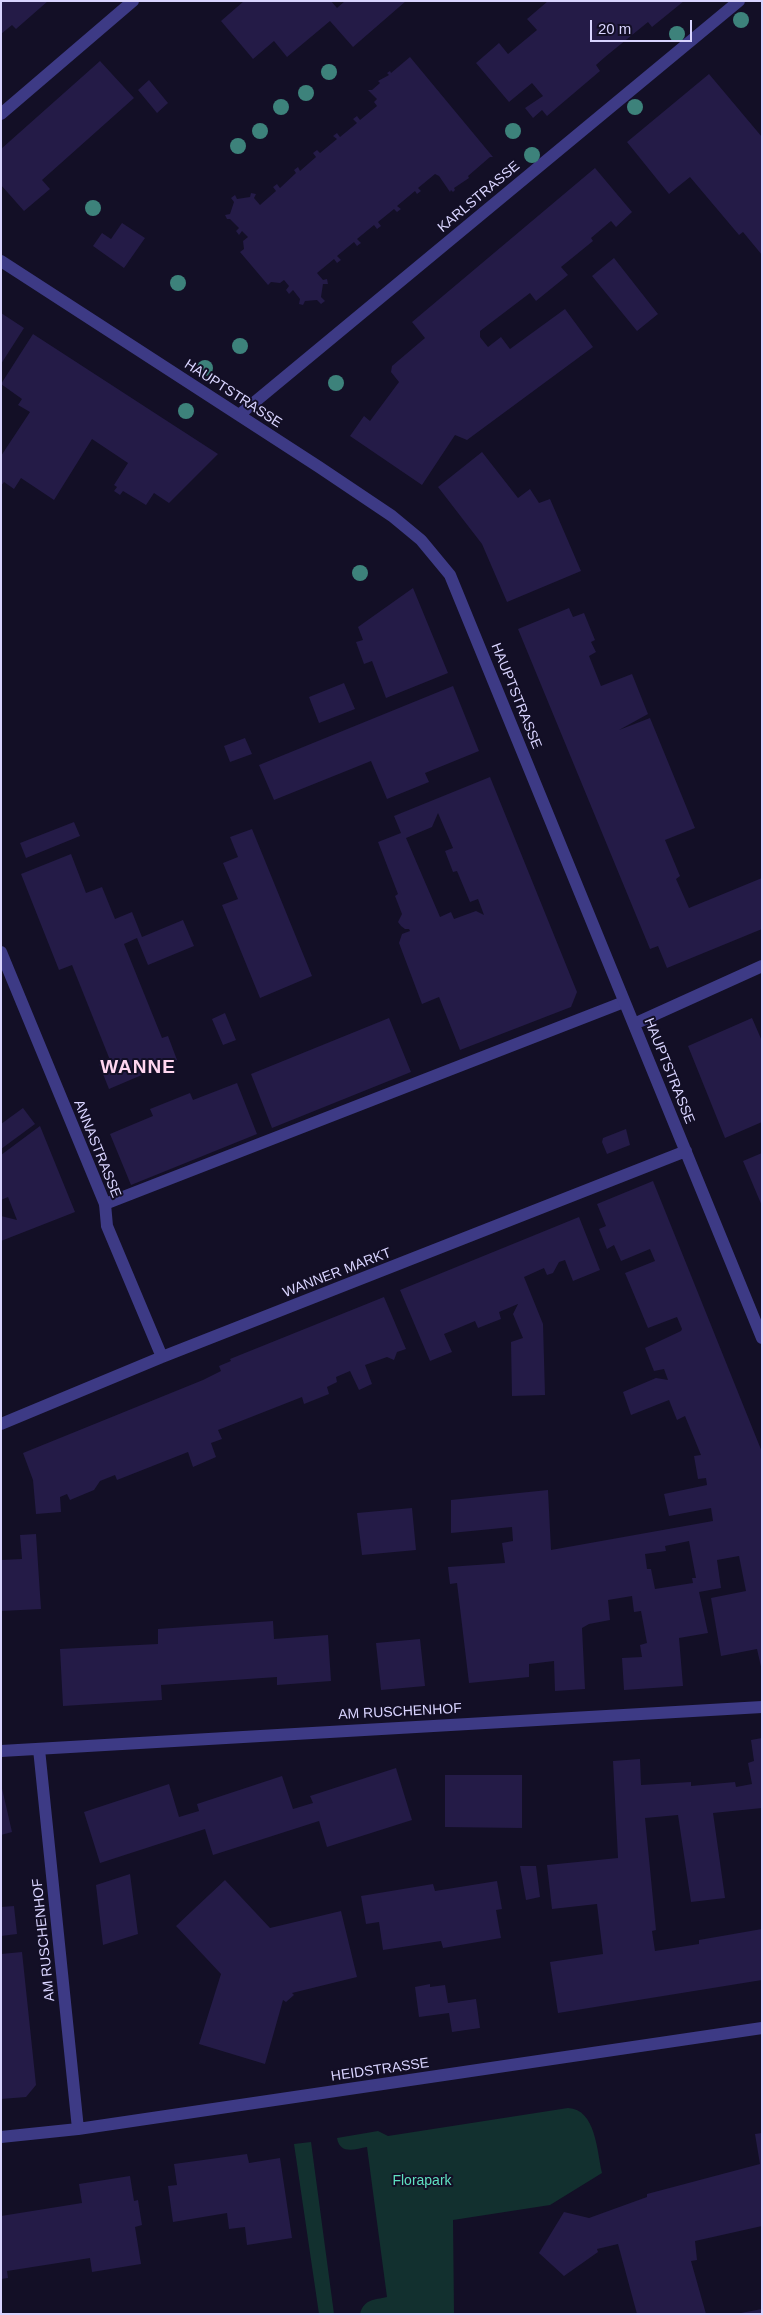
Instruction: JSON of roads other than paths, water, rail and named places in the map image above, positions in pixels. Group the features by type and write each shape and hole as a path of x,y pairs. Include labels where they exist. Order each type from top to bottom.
{"street":[{"path":"1,114 133,1"},
{"name":"KARLSTRASSE","path":"239,415 739,1"},
{"name":"HAUPTSTRASSE","path":"1,261 392,516 421,540 450,575 762,1338"},
{"name":"ANNASTRASSE","path":"1,952 104,1204 107,1226 162,1358"},
{"path":"634,1024 762,966"},
{"path":"104,1204 624,1002"},
{"name":"WANNER MARKT","path":"1,1424 162,1358 686,1152"},
{"name":"AM RUSCHENHOF","path":"1,1751 762,1707"},
{"name":"AM RUSCHENHOF","path":"40,1748 78,2129"},
{"name":"HEIDSTRASSE","path":"1,2137 78,2129 762,2028"}],"district":[{"name":"WANNE","path":"138,1068"}],"park label":[{"name":"Florapark","path":"422,2181"}]}
